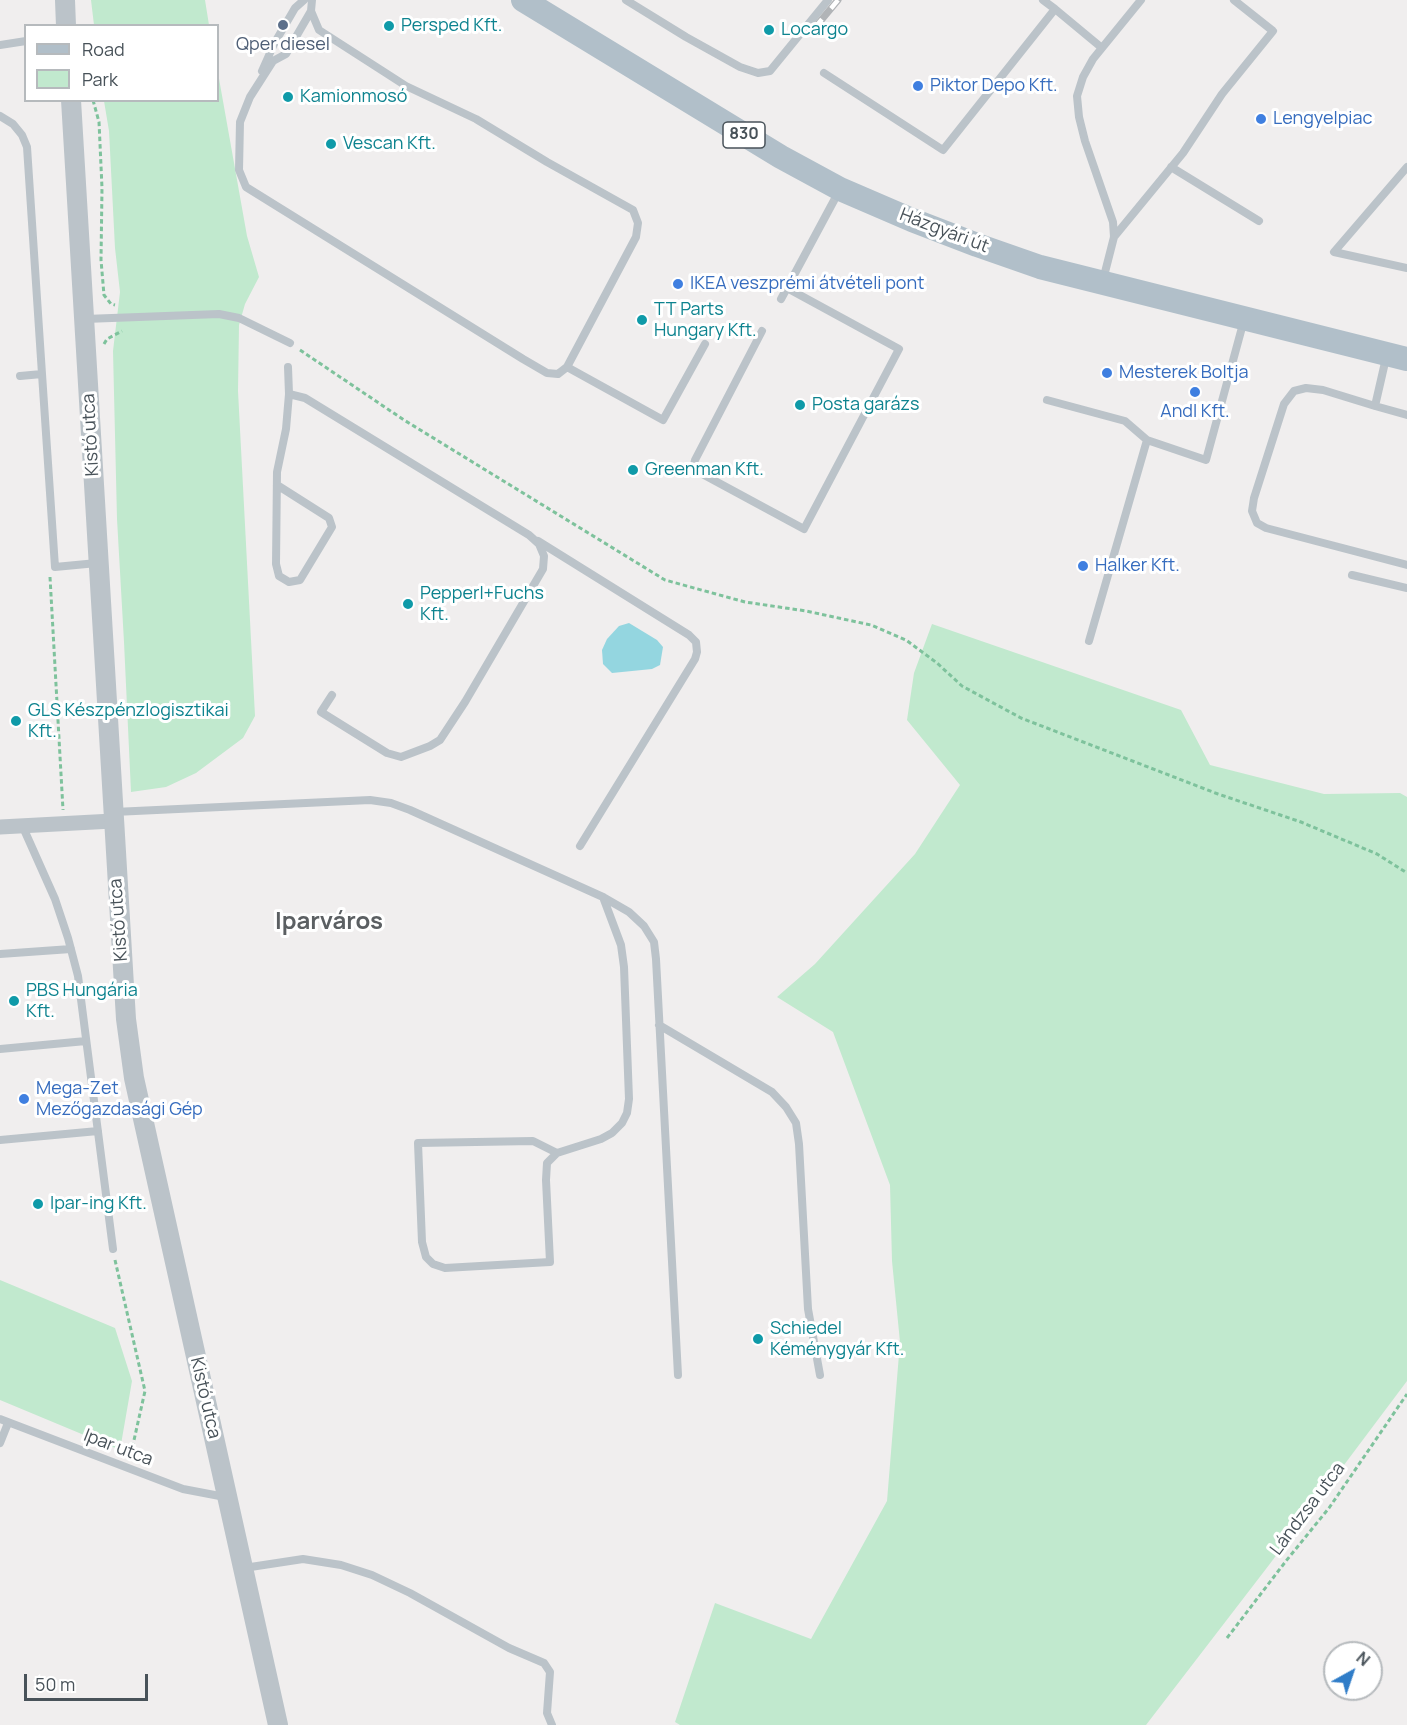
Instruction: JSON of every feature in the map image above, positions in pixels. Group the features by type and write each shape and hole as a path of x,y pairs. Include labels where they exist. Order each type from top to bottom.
{"main road":[{"name":"Házgyári út","path":"523,0 781,158 840,189 912,220 1040,267 1397,356"}],"street":[{"path":"65,0 66,24"},
{"name":"Kistó utca","path":"71,102 126,1019 134,1078 278,1725"},
{"path":"0,827 63,823 113,816"}],"lane":[{"path":"304,0 295,8 274,44 240,122 239,170 246,187 523,359 547,373 558,374 567,367 636,237 638,223 633,210 476,119 406,86 319,30 311,11"},
{"path":"250,97 273,61 286,54 311,11 312,0"},
{"path":"626,0 740,67 758,73 770,70 828,0"},
{"path":"1043,0 1102,48"},
{"path":"1114,237 1186,149 1222,94 1274,31 1234,0"},
{"path":"1102,283 1114,237 1113,222 1085,141 1077,96 1083,77 1093,59 1139,1"},
{"path":"824,73 943,150 1055,9"},
{"path":"0,45 24,41"},
{"path":"0,116 13,124 22,135 27,147 55,567 98,562"},
{"path":"1171,167 1259,221"},
{"path":"1407,167 1334,252 1407,268"},
{"path":"781,298 840,189"},
{"path":"762,331 695,460 693,469 804,529 899,349 787,288"},
{"path":"84,319 219,314 239,318 290,343"},
{"path":"1047,400 1125,421 1147,440 1206,460 1244,318"},
{"path":"567,367 663,420 705,344"},
{"path":"1375,406 1397,356"},
{"path":"277,485 329,518 332,527 300,580 289,582 279,576 276,564 277,472 285,429 288,367"},
{"path":"20,376 42,374"},
{"path":"1407,415 1323,390 1306,388 1294,391 1284,404 1254,498 1252,511 1257,522 1266,528 1407,565"},
{"path":"288,394 305,398 530,535 689,635 696,642 698,652 695,659 580,846"},
{"path":"1089,640 1147,440"},
{"path":"332,695 321,712 387,753 401,757 440,740 465,702 543,569 544,556 539,544 530,535"},
{"path":"1352,575 1407,588"},
{"path":"113,816 370,800 391,803 432,819 603,897 629,912 644,926 654,942 656,958 678,1375"},
{"path":"21,825 56,899 78,976 113,1249"},
{"path":"557,1154 533,1141 418,1143 422,1242 426,1257 433,1264 445,1268 550,1262 547,1163 557,1154 602,1139 617,1128 627,1113 629,1100 624,967 621,945 603,897"},
{"path":"0,954 71,949"},
{"path":"660,1024 772,1092 786,1107 796,1123 808,1309 820,1375"},
{"path":"0,1049 86,1041"},
{"path":"0,1140 98,1131"},
{"path":"0,1443 4,1421"},
{"name":"Ipar utca","path":"4,1421 183,1489 227,1497"},
{"path":"243,1568 303,1559 341,1565 372,1575 410,1593 509,1648 544,1663 550,1672 547,1713 552,1725"}],"path":[{"path":"94,102 99,122 102,188 101,260 104,295 111,303 122,306 125,317 124,331 119,331 107,339 102,346"},
{"path":"290,343 404,420 665,580 745,602 871,624 906,640 937,663 962,686 1021,718 1218,794 1301,822 1377,854 1407,873"},
{"path":"55,567 50,574 63,823"},
{"path":"113,1249 115,1267 145,1391 128,1468"},
{"name":"Lándzsa utca","path":"1227,1638 1329,1508 1407,1394"}],"green space":[{"path":"91,0 205,0 209,24 94,24"},
{"path":"219,79 247,236 259,277 245,304 239,325 238,391 255,716 243,738 196,773 166,787 131,792 117,519 113,351 120,292 115,248 109,131 104,102 219,102"},
{"path":"932,624 1181,710 1210,765 1324,794 1400,793 1407,797 1407,1381 1146,1725 680,1725 675,1722 715,1603 811,1639 887,1501 900,1342 892,1261 890,1185 833,1032 777,997 815,964 915,854 960,785 907,720 914,673"},
{"path":"0,1280 115,1328 132,1381 120,1450 0,1400"}],"water":[{"path":"629,623 657,640 663,647 660,665 652,669 612,673 603,664 602,650 607,639 619,626"}],"railway":[{"path":"813,30 838,0"}],"place":[{"name":"Qper diesel","path":"283,25"},
{"name":"Persped Kft.","path":"389,26"},
{"name":"Locargo","path":"769,30"},
{"name":"Piktor Depo Kft.","path":"918,86"},
{"name":"Kamionmosó","path":"288,97"},
{"name":"Lengyelpiac","path":"1261,119"},
{"name":"Vescan Kft.","path":"331,144"},
{"name":"IKEA veszprémi átvételi pont","path":"678,284"},
{"name":"TT Parts Hungary Kft.","path":"642,320"},
{"name":"Mesterek Boltja","path":"1107,373"},
{"name":"Andl Kft.","path":"1195,392"},
{"name":"Posta garázs","path":"800,405"},
{"name":"Greenman Kft.","path":"633,470"},
{"name":"Halker Kft.","path":"1083,566"},
{"name":"Pepperl+Fuchs Kft.","path":"408,604"},
{"name":"GLS Készpénzlogisztikai Kft.","path":"16,721"},
{"name":"PBS Hungária Kft.","path":"14,1001"},
{"name":"Mega-Zet Mezőgazdasági Gép","path":"24,1099"},
{"name":"Ipar-ing Kft.","path":"38,1204"},
{"name":"Schiedel Kéménygyár Kft.","path":"758,1339"}],"district":[{"name":"Iparváros","path":"329,922"}]}
